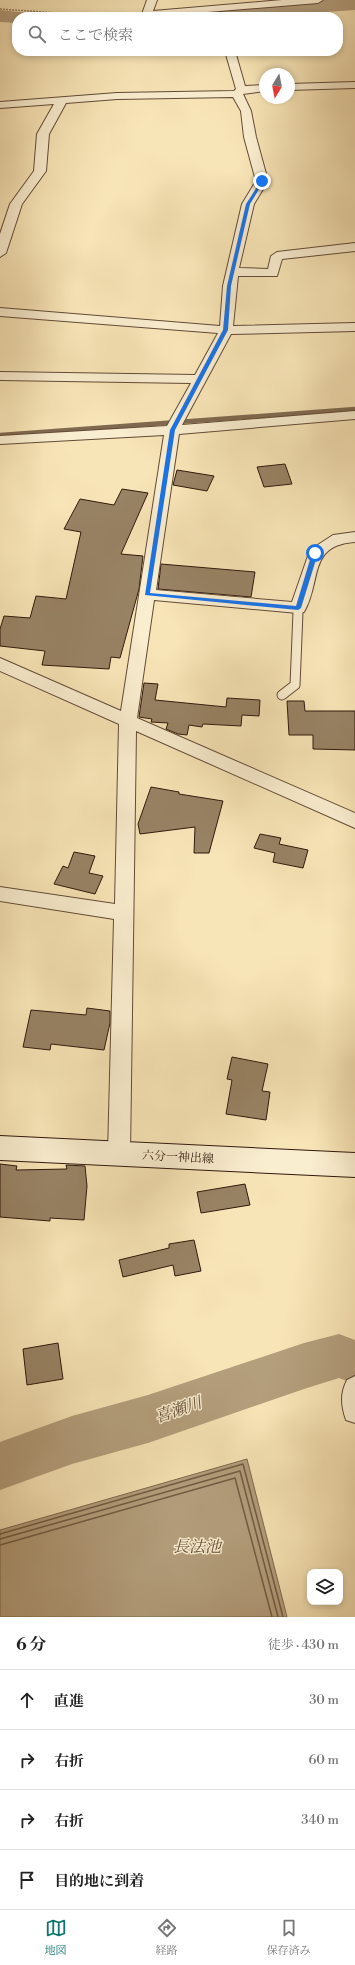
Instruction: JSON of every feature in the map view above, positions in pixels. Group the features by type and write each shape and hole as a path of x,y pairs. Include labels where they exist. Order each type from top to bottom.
{"main road":[{"name":"六分一神出線","path":"0,1148 355,1166"}],"street":[{"path":"148,12 152,0"},
{"path":"232,12 318,0"},
{"path":"119,1154 128,721 172,430 226,330 229,286 248,204 262,181 250,137 246,111 239,92 231,56"},
{"path":"295,87 355,85"},
{"path":"0,105 62,100 239,92 259,89"},
{"path":"0,253 16,204 40,172 43,134 62,100"},
{"path":"232,272 273,273 277,256 355,247"},
{"path":"0,312 226,330 355,327"},
{"path":"0,376 199,380"},
{"path":"0,440 172,430 355,415"},
{"path":"147,594 298,608 315,553 338,538 355,537"},
{"path":"0,664 355,821"},
{"path":"0,894 124,913"},
{"path":"355,1388 353,1404 355,1411"}],"lane":[{"path":"282,695 295,685 298,608"}],"path":[{"path":"0,10 33,12"}],"water":[{"name":"長法池","path":"247,1459 287,1617 0,1617 0,1530"}],"building":[{"path":"285,464 292,484 264,487 257,467"},
{"path":"177,470 214,476 207,491 173,485"},
{"path":"122,489 148,493 121,554 143,556 139,589 120,658 111,657 109,669 42,665 45,651 0,646 0,629 4,616 30,618 36,596 66,599 81,532 64,529 80,499 114,505"},
{"path":"161,564 255,572 251,597 158,589"},
{"path":"144,683 158,684 155,700 226,707 227,698 260,700 259,716 242,715 241,726 203,724 202,727 189,725 187,735 178,734 166,729 168,723 151,722 152,719 139,717"},
{"path":"287,701 304,701 305,711 355,711 355,750 313,749 313,735 289,735"},
{"path":"151,787 179,792 179,794 223,801 209,853 194,853 195,827 140,834 138,824"},
{"path":"260,834 281,838 279,844 308,850 303,868 273,862 275,853 254,848"},
{"path":"74,852 95,856 89,873 103,876 95,894 54,884 63,866 68,868"},
{"path":"87,1008 110,1011 110,1023 104,1050 51,1044 50,1050 23,1047 31,1010 86,1015"},
{"path":"232,1057 268,1064 262,1091 270,1092 266,1120 226,1114 232,1080 227,1079"},
{"path":"0,1164 17,1166 16,1170 67,1169 66,1165 85,1166 87,1186 84,1220 50,1218 50,1221 0,1217"},
{"path":"245,1184 250,1205 201,1213 197,1192"},
{"path":"194,1240 201,1271 175,1276 173,1265 123,1277 119,1260 169,1248 169,1244"},
{"path":"58,1343 63,1379 27,1385 23,1349"}],"waterway":[{"path":"245,12 355,4"},
{"path":"0,16 12,17"},
{"path":"0,435 355,409"},
{"name":"喜瀬川","path":"0,1466 72,1440 148,1419 304,1366 339,1356 355,1362"}],"route":[{"path":"262,181 248,204 229,286 226,330 172,430 147,594 298,608 315,553"}]}
